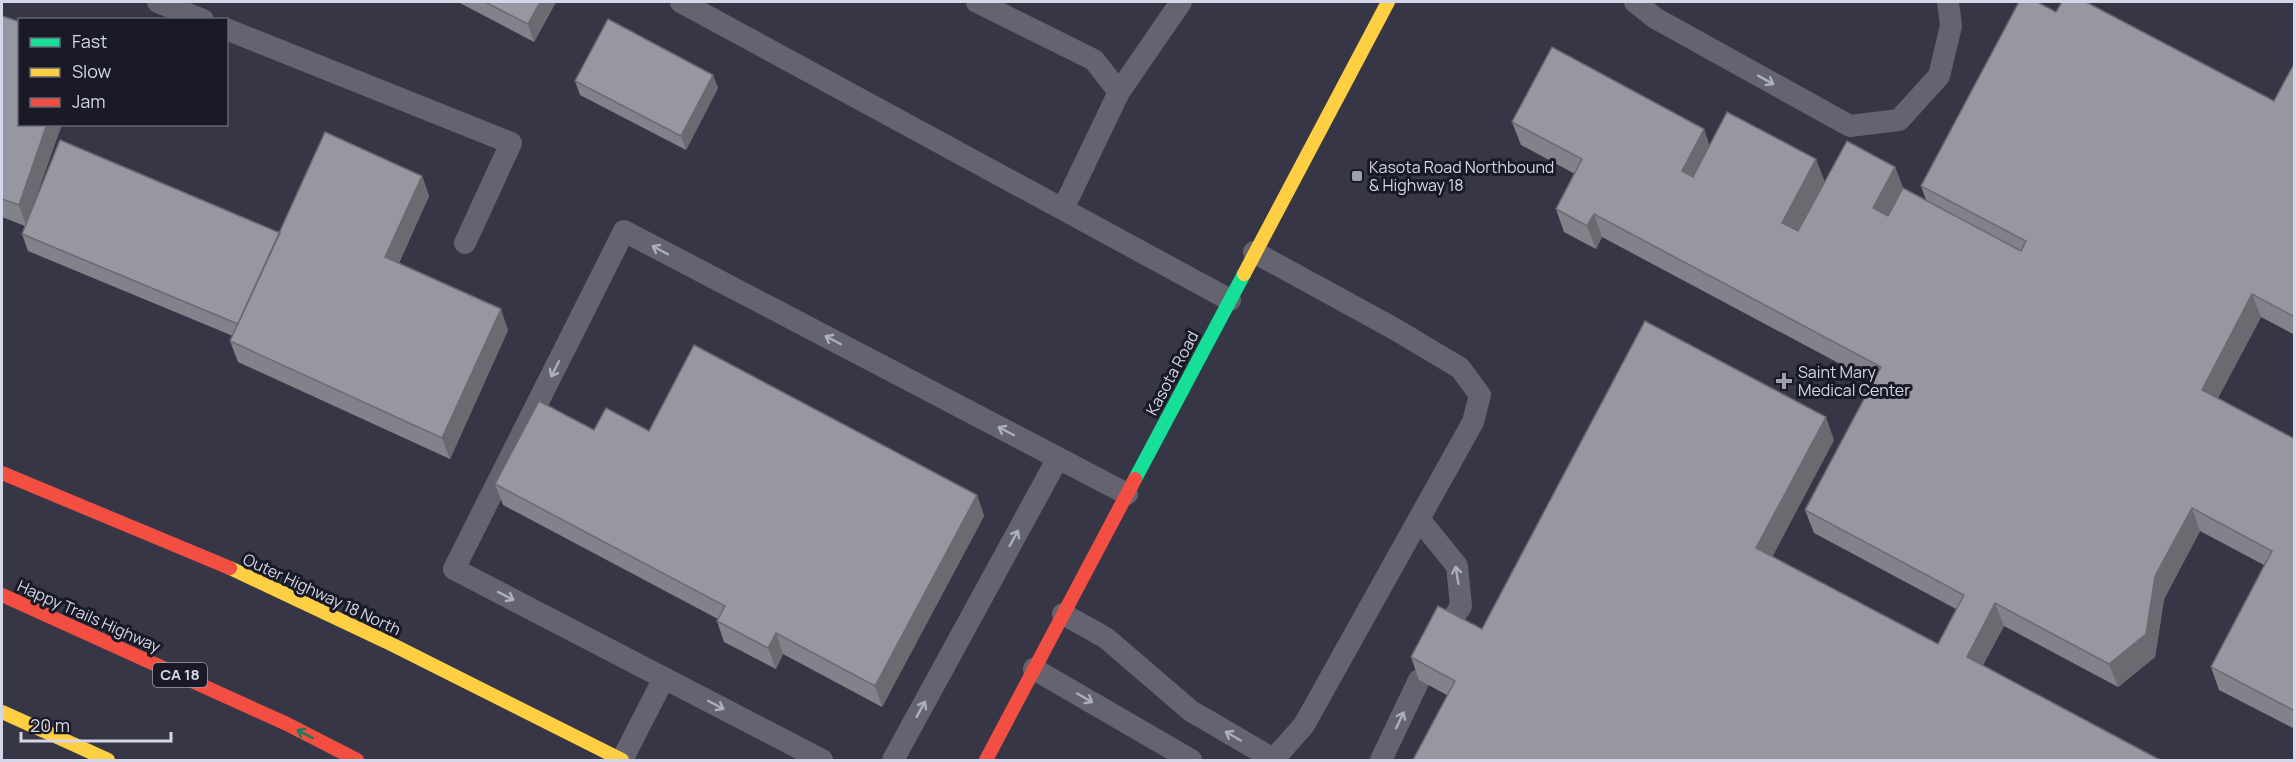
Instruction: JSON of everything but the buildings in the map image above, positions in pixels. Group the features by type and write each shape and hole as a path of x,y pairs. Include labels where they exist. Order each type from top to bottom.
{"street":[{"name":"Kasota Road","path":"986,760 1388,2"},
{"name":"Outer Highway 18 North","path":"2,473 263,583 622,760"},
{"name":"Happy Trails Highway","path":"2,595 287,724 357,760"},
{"path":"2,712 108,760"}],"lane":[{"path":"158,2 198,18"},
{"path":"681,2 1230,300"},
{"path":"977,2 1094,60 1119,93"},
{"path":"1064,209 1119,93 1181,2"},
{"path":"1635,2 1654,18 1850,126 1899,120 1939,76 1951,26 1948,2"},
{"path":"228,30 511,143 465,243"},
{"path":"822,760 454,569 624,231 1127,494"},
{"path":"1063,614 1106,638 1191,711 1274,760 1304,724 1473,422 1479,395 1460,368 1393,328 1254,252"},
{"path":"893,760 1058,458"},
{"path":"1419,519 1457,566 1461,606 1446,629"},
{"path":"1034,669 1191,760"},
{"path":"622,760 664,678"},
{"path":"1381,760 1419,680"}],"traffic: fast":[{"path":"1135,479 1244,274"}],"traffic: slow":[{"path":"1244,274 1388,2"},
{"path":"230,568 393,645 622,760"},
{"path":"2,712 108,760"}],"traffic: jam":[{"path":"2,473 230,568"},
{"path":"986,760 1135,479"},
{"path":"2,595 287,724 357,760"}],"place":[{"name":"Kasota Road Northbound & Highway 18","path":"1357,176"},
{"name":"Saint Mary Medical Center","path":"1784,381"}]}
